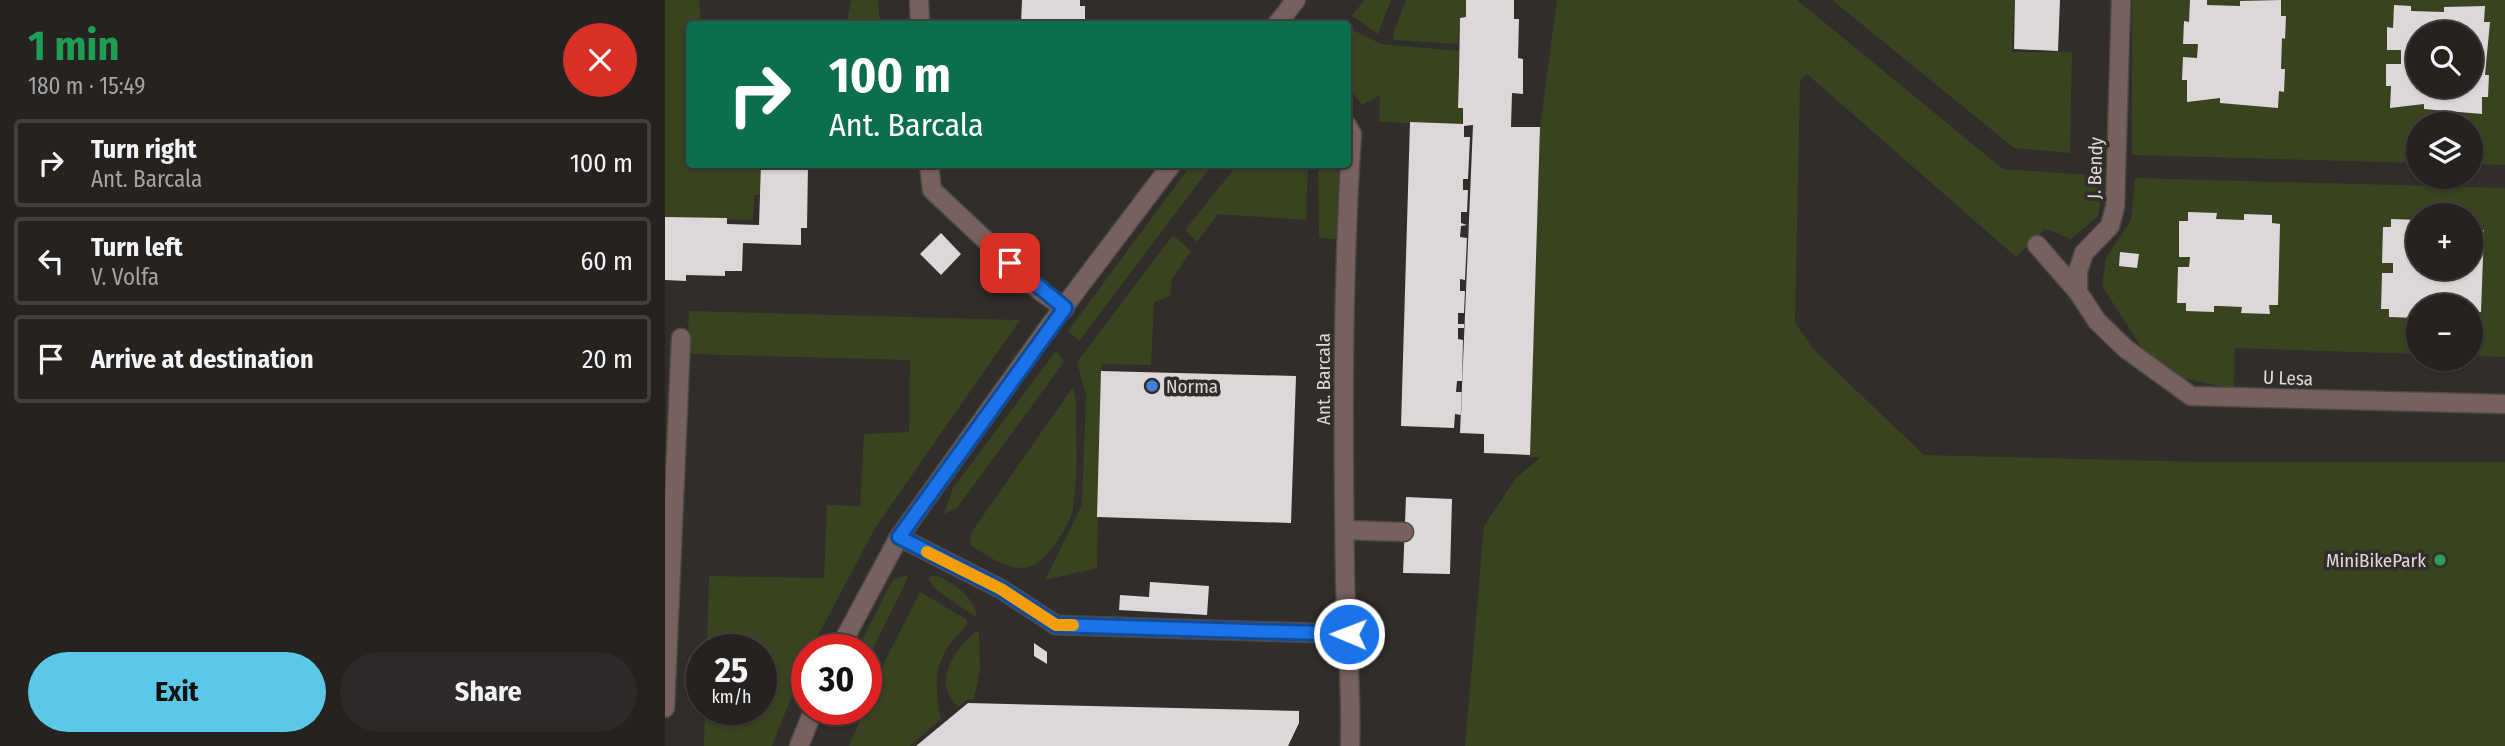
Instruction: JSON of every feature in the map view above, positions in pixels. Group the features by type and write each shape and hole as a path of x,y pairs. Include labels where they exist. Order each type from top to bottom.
{"street":[{"path":"919,0 920,21"},
{"path":"1279,21 1296,0"},
{"name":"J. Bendy","path":"2078,292 2078,271 2084,253 2110,226 2115,207 2121,0"},
{"name":"Ant. Barcala","path":"1351,132 1351,150"},
{"path":"929,168 932,190 1040,291 1065,308"},
{"path":"847,634 899,537 1169,168"},
{"name":"Ant. Barcala","path":"1350,168 1345,248 1345,530 1350,746"},
{"path":"2037,245 2078,292"},
{"name":"U Lesa","path":"2078,292 2097,321 2126,349 2191,396 2505,404"},
{"path":"665,708 681,338"},
{"path":"1345,530 1404,532"},
{"path":"899,537 1001,589 1056,625 1349,634"},
{"path":"799,746 808,725"}],"green space":[{"path":"665,0 699,0 701,20 847,21 686,21 686,168 762,168 761,195 754,195 753,220 665,218"},
{"path":"851,0 878,0 880,21 847,21"},
{"path":"1364,0 1391,0 1378,34 1352,16"},
{"path":"1406,0 1466,0 1466,17 1460,18 1458,44 1394,40 1393,34"},
{"path":"1557,0 1797,0 2003,169 2104,176 2098,216 2071,239 2045,229 2016,257 1807,74 1800,80 1795,323 1815,351 1924,455 2202,462 2505,462 2505,746 1465,746 1484,526 1516,478 1541,457 1529,457 1540,127"},
{"path":"1832,0 2015,0 2012,52 2072,52 2070,153 2014,148"},
{"path":"2132,0 2505,0 2505,165 2483,164 2483,112 2406,112 2406,163 2132,155"},
{"path":"1351,29 1381,44 1459,51 1458,108 1463,108 1462,125 1379,122 1380,95 1362,105 1351,90"},
{"path":"1189,168 1210,168 1079,341 1068,331"},
{"path":"1235,168 1308,168 1306,220 1218,214 1197,242 1185,230"},
{"path":"1318,168 1339,168 1336,239 1319,238"},
{"path":"2135,178 2406,185 2406,189 2505,188 2505,357 2483,356 2483,294 2406,294 2406,354 2235,348 2234,389 2177,377 2145,353 2102,286 2106,258 2131,220"},
{"path":"1173,235 1191,251 1172,279 1170,296 1154,302 1151,365 1102,364 1097,568 1045,580 1082,505 1086,395 1077,362"},
{"path":"689,311 1020,320 875,528 819,634 791,634 791,698 772,746 704,746 705,725 777,725 777,634 707,634 709,576 824,578 827,505 860,506 864,434 909,432 910,360 687,354"},
{"path":"1056,351 1064,362 957,508 944,514 953,488"},
{"path":"1073,387 1076,401 1076,468 1071,517 1055,545 1040,561 1024,568 1002,563 970,545 971,533"},
{"path":"908,575 880,634 865,634 890,585 895,579"},
{"path":"934,575 948,581 968,597 977,618 935,589 928,578"},
{"path":"920,592 966,619 964,628 946,649 939,668 937,688 941,719 910,746 849,746 858,725 882,725 882,668"},
{"path":"975,632 979,632 980,670 974,699 968,699 958,707 950,697 946,677 959,648"}],"building":[{"path":"1022,0 1080,0 1080,6 1085,6 1085,21 1021,21"},
{"path":"1466,0 1514,0 1514,19 1519,19 1518,58 1523,59 1523,94 1512,93 1511,127 1540,127 1530,455 1484,453 1484,434 1460,433 1461,415 1455,414 1454,428 1401,426 1410,122 1463,124 1463,108 1458,108 1460,18 1466,17","holes":["1473,125 1462,392 1456,392 1457,381 1462,381 1463,340 1458,339 1458,328 1464,328 1464,324 1458,324 1458,313 1464,313 1465,291 1460,291 1460,279 1465,280 1467,238 1460,237 1461,226 1467,225 1461,223 1461,212 1467,212 1468,190 1463,190 1463,179 1468,179 1470,137 1464,137 1464,126"]},
{"path":"2015,0 2060,0 2058,51 2014,49"},
{"path":"2190,0 2207,0 2207,5 2240,6 2240,1 2281,0 2281,16 2286,16 2281,69 2285,69 2284,92 2279,91 2278,108 2220,103 2220,98 2187,102 2187,80 2182,80 2183,57 2197,58 2198,44 2183,44 2184,21 2189,22"},
{"path":"2394,5 2411,6 2411,11 2444,12 2444,7 2485,6 2484,22 2490,22 2485,75 2489,75 2488,97 2483,97 2483,21 2406,21 2406,98 2482,98 2482,112 2424,109 2424,104 2390,108 2391,86 2386,86 2386,64 2401,64 2401,50 2387,50 2387,27 2393,28"},
{"path":"761,168 808,168 807,228 801,228 801,245 743,243 742,271 725,271 725,276 686,275 686,281 665,280 665,217 727,218 727,224 759,225"},
{"path":"2188,212 2217,213 2216,219 2244,220 2244,214 2272,215 2272,223 2280,224 2278,305 2269,305 2270,314 2241,313 2242,307 2220,306 2214,306 2214,312 2186,311 2186,303 2177,303 2178,267 2189,267 2190,257 2179,257 2179,221 2188,221"},
{"path":"2391,219 2406,220 2406,280 2482,280 2482,294 2406,294 2406,318 2389,317 2389,309 2381,309 2382,273 2393,273 2393,263 2382,263 2383,227 2391,227"},
{"path":"941,233 961,254 941,275 920,254"},
{"path":"2120,252 2139,254 2137,268 2119,266"},
{"path":"1101,371 1296,376 1291,523 1097,517"},
{"path":"1406,497 1452,499 1450,574 1403,573"},
{"path":"1150,582 1209,586 1207,615 1119,610 1120,595 1149,597"},
{"path":"1034,643 1047,652 1047,664 1034,656"},
{"path":"968,703 1299,711 1299,723 1288,746 916,746"}],"slow traffic":[{"path":"927,552 1001,589 1056,625 1073,625"}],"place":[{"name":"Norma","path":"1152,386"},
{"name":"MiniBikePark","path":"2440,560"}],"route":[{"path":"1010,263 1040,291 1065,308 899,537 955,568 1001,589 1056,625 1349,634"}]}
